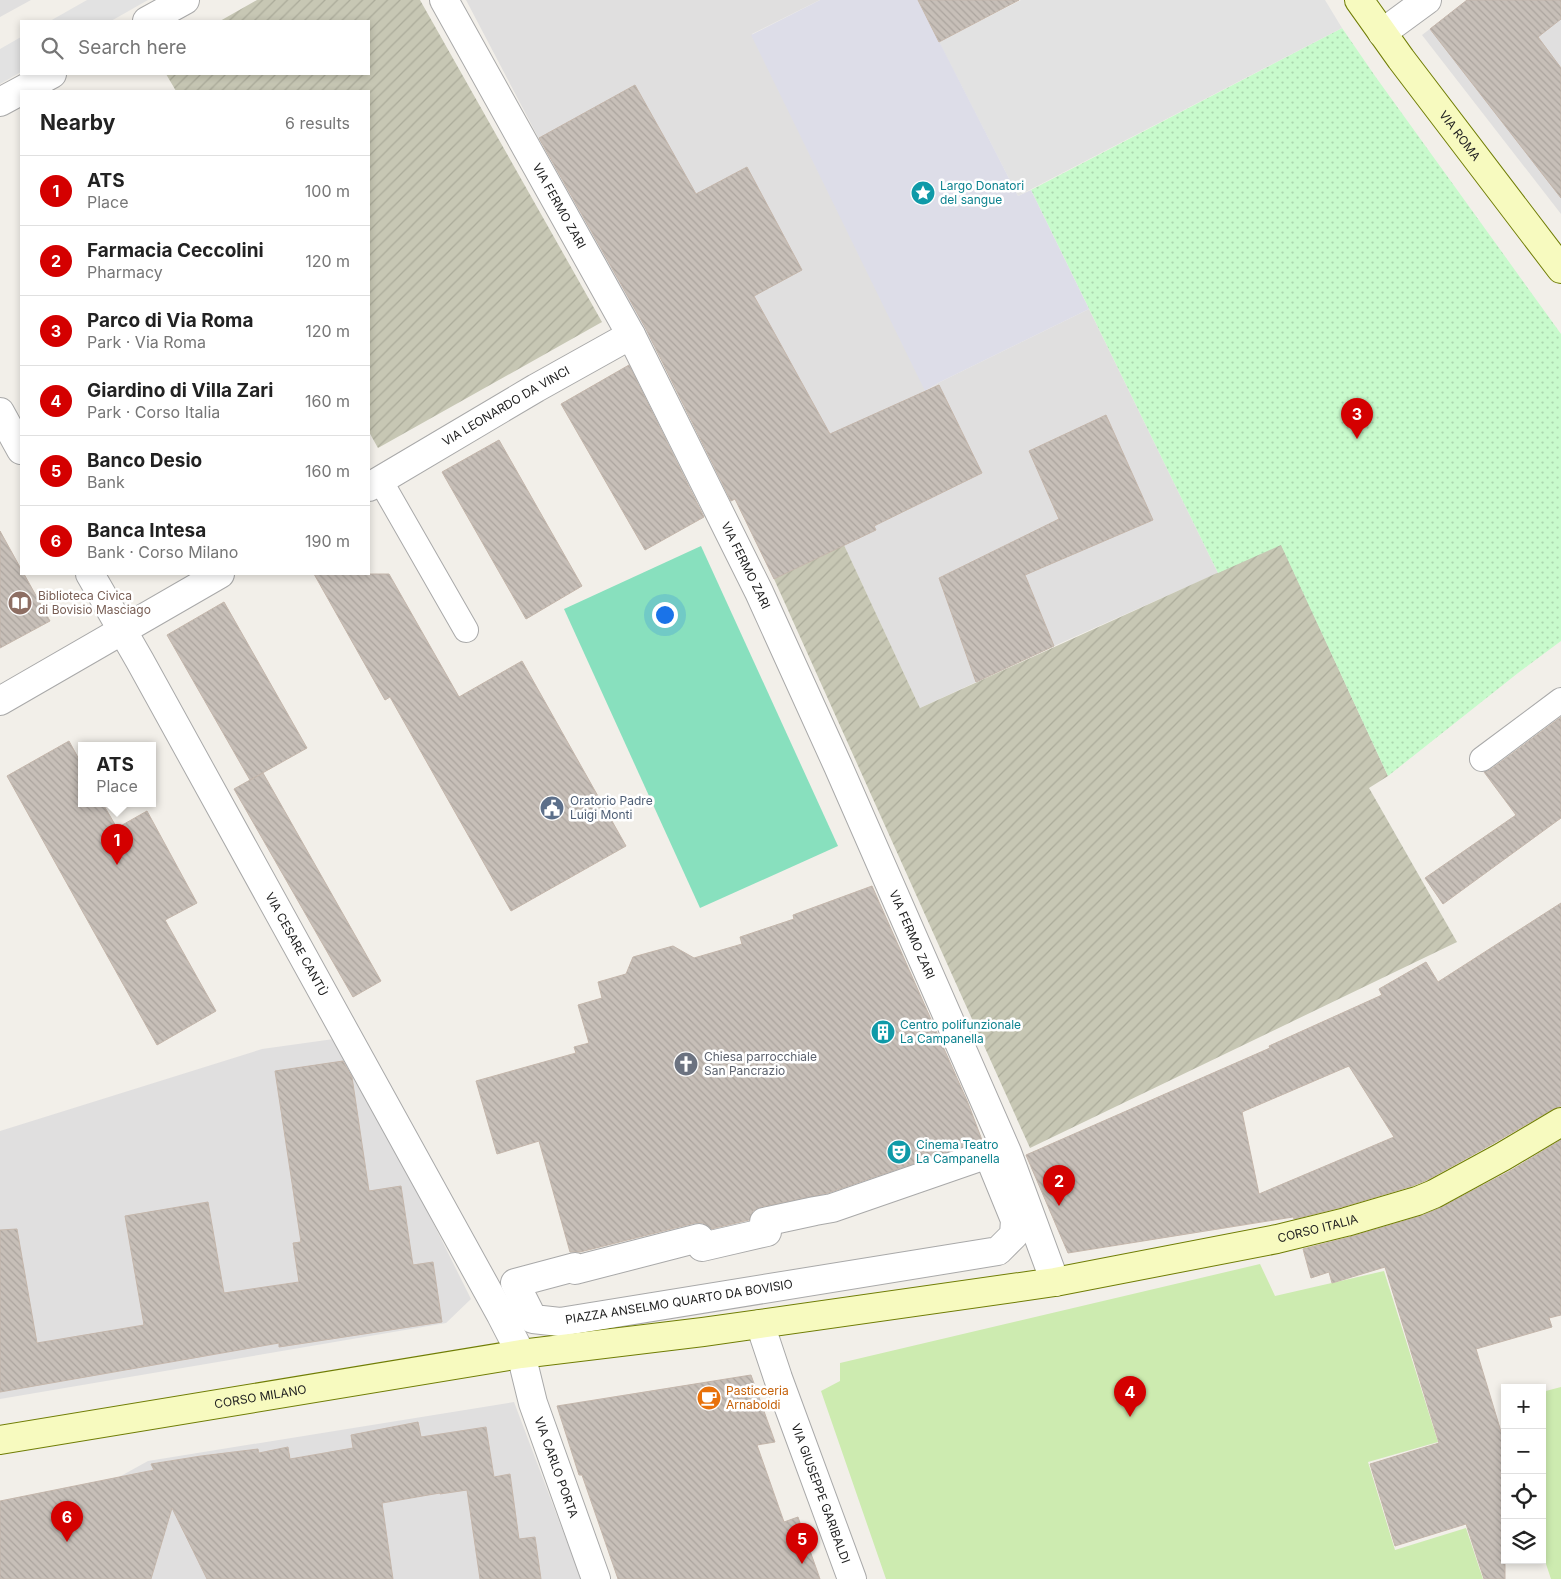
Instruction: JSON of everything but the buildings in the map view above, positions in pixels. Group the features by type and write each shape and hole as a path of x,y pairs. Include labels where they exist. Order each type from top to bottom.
{"street":[{"path":"149,20 185,0"},
{"name":"VIA FERMO ZARI","path":"444,0 632,336 766,609 842,775 997,1153"},
{"name":"VIA ROMA","path":"1359,0 1561,269"},
{"path":"1382,33 1427,0"},
{"path":"22,90 50,75"},
{"path":"0,102 20,91"},
{"name":"VIA LEONARDO DA VINCI","path":"375,483 536,388 632,336"},
{"path":"0,412 20,448"},
{"name":"VIA CESARE CANTÙ","path":"91,575 521,1354"},
{"path":"0,701 218,575"},
{"name":"CORSO ITALIA","path":"1055,1282 1277,1239 1346,1222 1417,1201 1434,1194 1502,1157 1561,1122"},
{"path":"521,1354 694,1334 1055,1282 997,1153"},
{"name":"PIAZZA ANSELMO QUARTO DA BOVISIO","path":"997,1153 1015,1220 1014,1235 998,1251 560,1322 533,1319 514,1284 575,1267 576,1270 699,1238 702,1247 767,1232 764,1222 832,1208 997,1153"},
{"name":"VIA GIUSEPPE GARIBALDI","path":"760,1324 852,1579"},
{"name":"CORSO MILANO","path":"0,1440 521,1354"},
{"name":"VIA CARLO PORTA","path":"521,1354 533,1403 596,1579"}],"lane":[{"name":"VIA LEONARDO DA VINCI","path":"375,483 466,630"},
{"path":"1482,758 1561,700"}],"shaded area":[{"path":"0,0 31,0 0,17"},
{"path":"87,0 148,0 113,20 52,20"},
{"path":"257,0 420,0 602,322 378,448 370,434 370,90 175,90 167,75 370,75 370,20 222,20"},
{"path":"466,0 820,0 752,34 926,391 940,382 1089,309 1218,573 920,708 844,545 774,579 716,459 539,139"},
{"name":"Largo Donatori del sangue","path":"820,0 918,0 1018,196 1031,190 1089,309 925,391 751,35"},
{"path":"1021,0 1325,0 1342,28 1018,196 939,42"},
{"path":"1468,0 1561,0 1561,214 1422,35"},
{"path":"20,38 20,73 0,84 0,49"},
{"path":"1281,544 1388,776 1369,788 1457,942 1030,1148 774,579 844,545 920,708"},
{"path":"341,1038 471,1299 446,1323 0,1399 0,1131 262,1049"},
{"path":"514,1402 581,1579 0,1579 119,1477 148,1461"}],"green space":[{"path":"1342,28 1561,334 1561,641 1388,776 1281,545 1218,573 1031,190"},
{"path":"701,546 838,846 700,908 564,609"},
{"path":"1260,1264 1275,1296 1384,1271 1438,1442 1368,1462 1395,1550 1466,1528 1483,1579 886,1579 821,1391 840,1381 840,1363"},
{"path":"1561,1387 1561,1579 1551,1579 1546,1564 1546,1391"}],"place":[{"name":"Largo Donatori del sangue","path":"923,193"},
{"name":"Parco di Via Roma","path":"1357,439"},
{"name":"Biblioteca Civica di Bovisio Masciago","path":"20,603"},
{"name":"Oratorio Padre Luigi Monti","path":"552,808"},
{"name":"ATS","path":"117,865"},
{"name":"Centro polifunzionale La Campanella","path":"883,1032"},
{"name":"Chiesa parrocchiale San Pancrazio","path":"686,1064"},
{"name":"Cinema Teatro La Campanella","path":"899,1152"},
{"name":"Farmacia Ceccolini","path":"1059,1206"},
{"name":"Pasticceria Arnaboldi","path":"709,1398"},
{"name":"Giardino di Villa Zari","path":"1130,1417"},
{"name":"Banca Intesa","path":"67,1542"},
{"name":"Banco Desio","path":"802,1564"}]}
